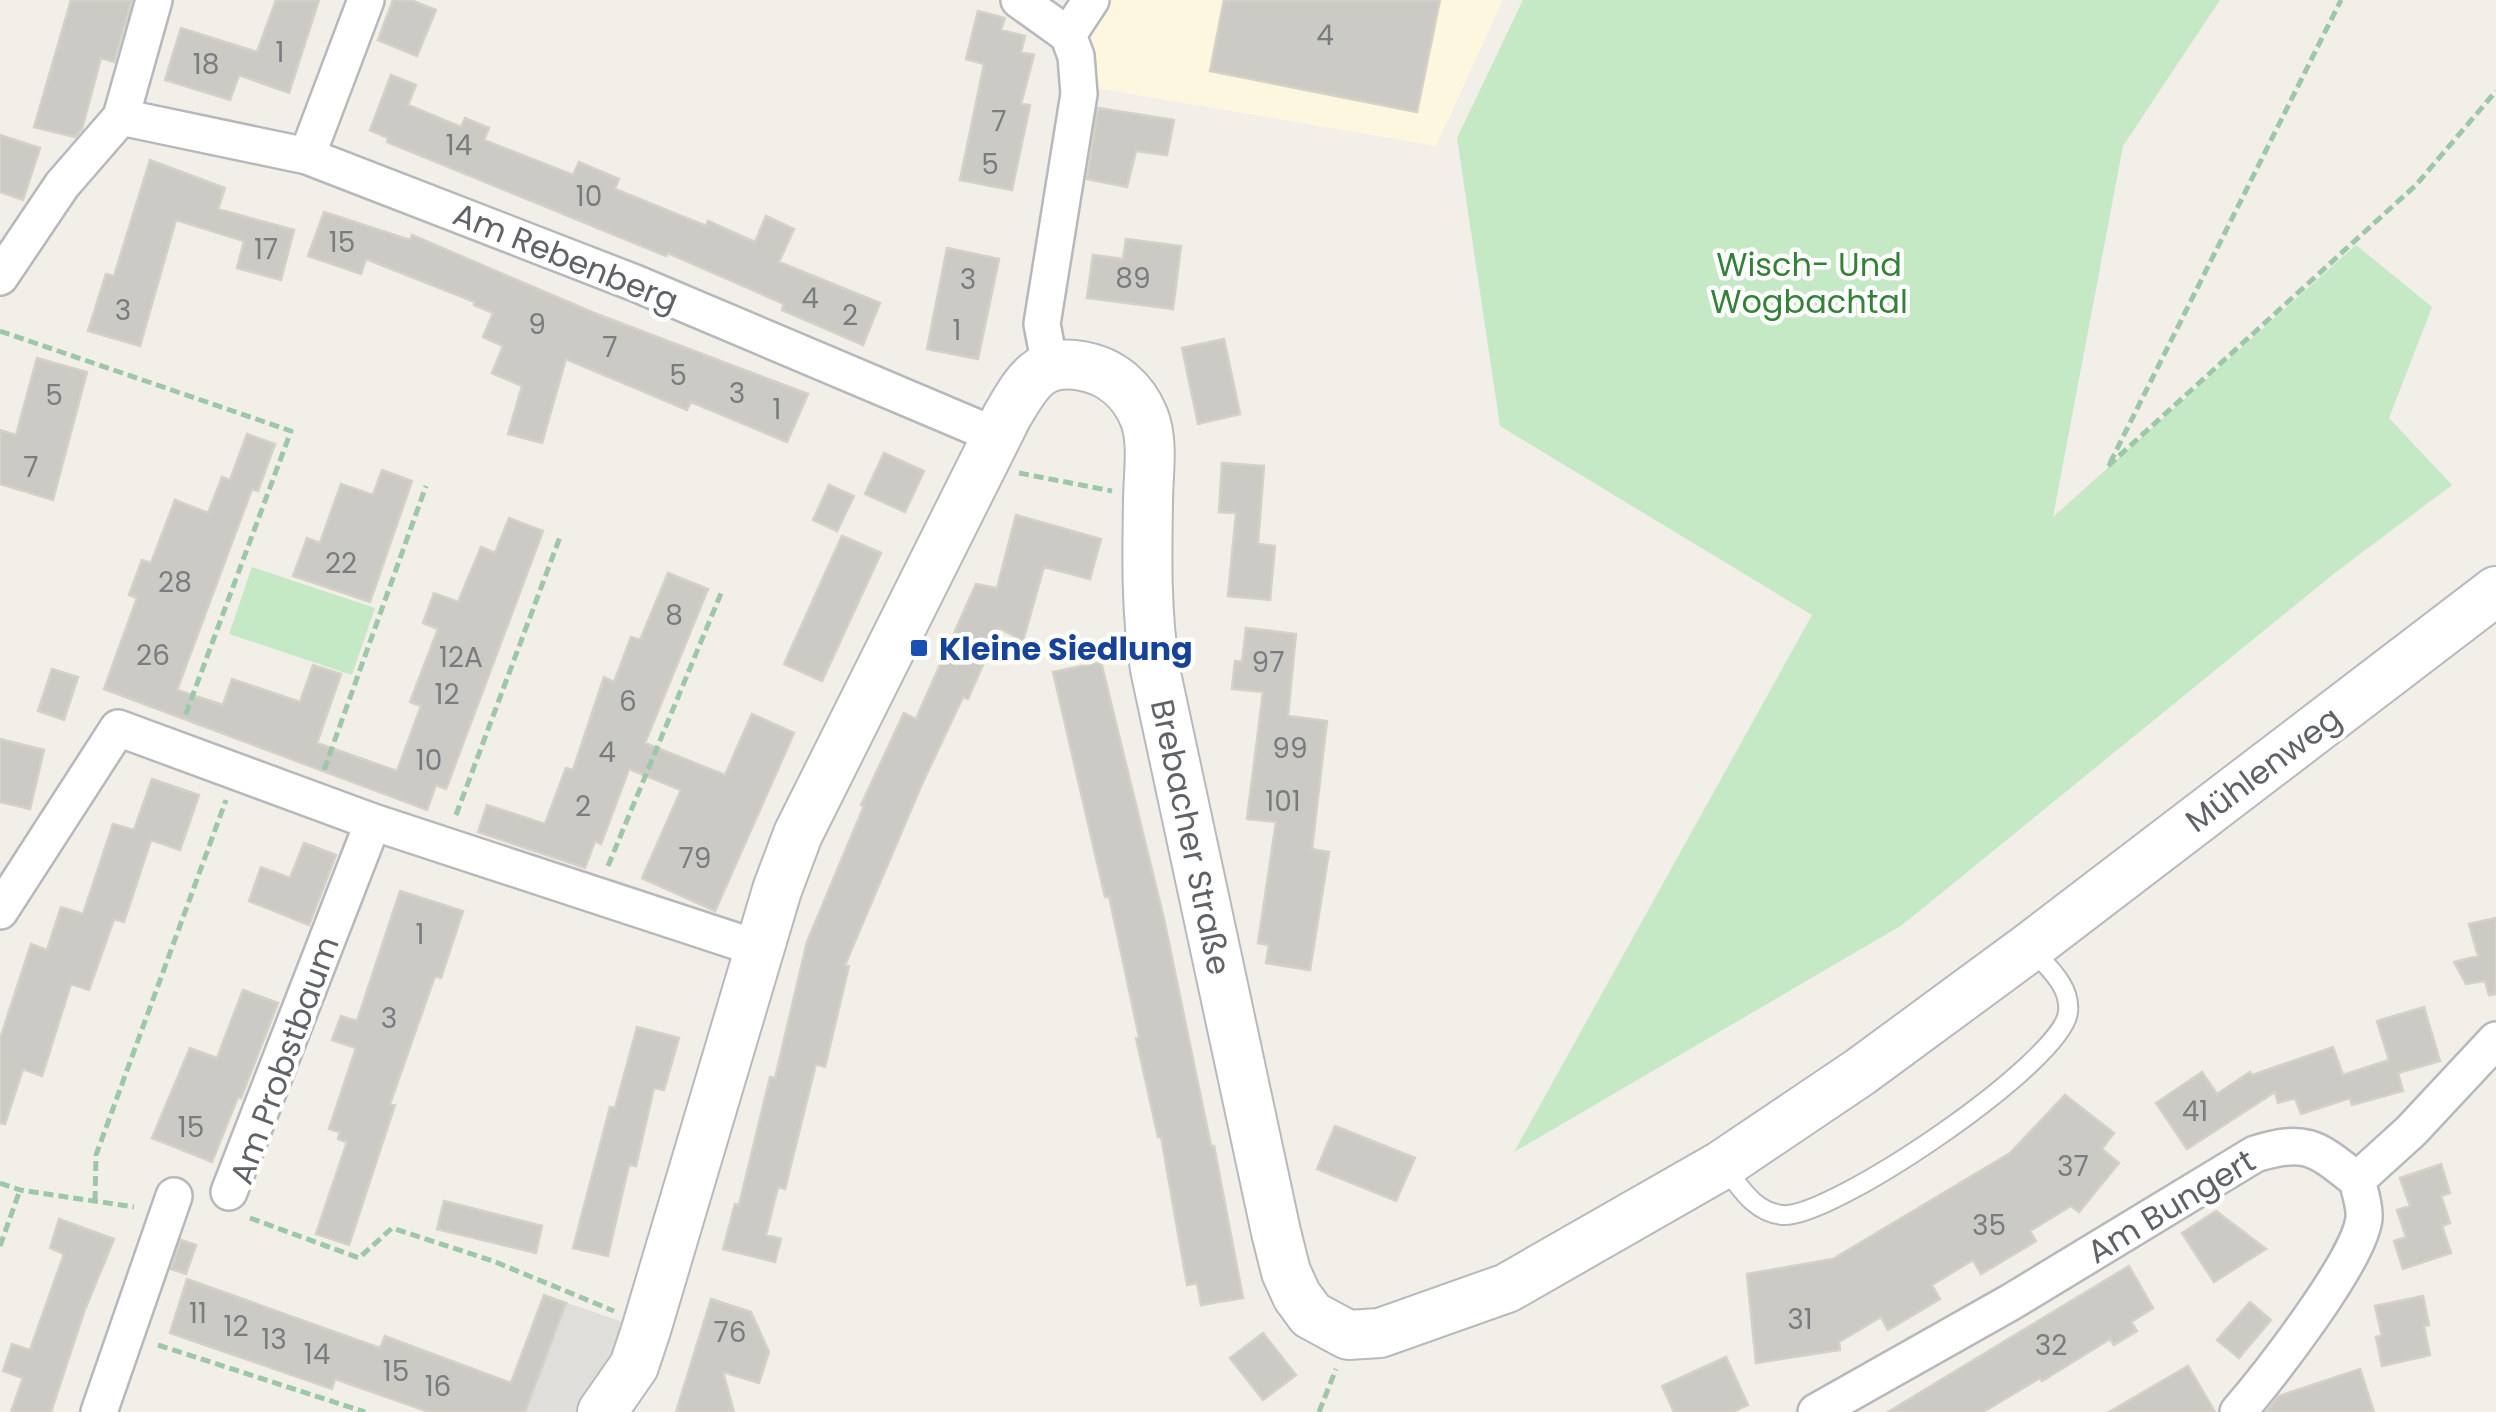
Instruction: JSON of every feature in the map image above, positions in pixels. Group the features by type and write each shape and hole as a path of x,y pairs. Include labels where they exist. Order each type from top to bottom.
{"street":[{"path":"0,277 62,184 121,117 154,0"},
{"path":"307,156 366,0"},
{"path":"602,1412 634,1366 798,834 1020,395 1032,378 1050,366 1042,324 1078,94 1076,56 1068,35 1019,0"},
{"path":"1068,35 1091,0"},
{"name":"Am Rebenberg","path":"121,117 307,156 635,283 990,453"},
{"name":"Brebacher Straße","path":"1050,366 1064,363 1114,376 1144,417 1149,444 1150,632 1162,709 1286,1272 1311,1315 1330,1328 1360,1337 1380,1333 1508,1288 1722,1165 1860,1072 2030,948"},
{"name":"Mühlenweg","path":"2030,948 2496,591"},
{"path":"0,911 118,728 374,822 760,949"},
{"name":"Am Probstbaum","path":"229,1192 374,822"},
{"path":"2238,1412 2274,1371 2357,1239 2364,1220 2356,1180 2411,1132 2496,1040"},
{"name":"Am Bungert","path":"1816,1412 2012,1302 2254,1154 2284,1145 2302,1146 2323,1154 2356,1180"},
{"path":"98,1412 170,1204"}],"lane":[{"path":"1722,1165 1759,1209 1784,1216 1812,1211 1959,1124 2058,1035 2069,1014 2065,988 2030,948"}],"path":[{"path":"2342,0 2108,466 2416,185 2496,91"},
{"path":"0,331 291,431 174,746"},
{"path":"990,453 1017,473 1148,498"},
{"path":"314,799 426,486"},
{"path":"445,843 560,537"},
{"path":"596,896 722,591"},
{"path":"96,1200 96,1155 237,769"},
{"path":"0,1183 20,1190 96,1200 170,1204"},
{"path":"0,1246 20,1190"},
{"name":"Am Probstbaum","path":"229,1192 254,1205 250,1220 360,1258 392,1228 493,1260 596,1305 648,1322"},
{"path":"127,1334 365,1412"}],"shaded area":[{"path":"1105,0 1503,0 1436,146 1084,86 1091,23"},
{"path":"544,1295 646,1330 602,1412 500,1412"}],"green space":[{"name":"Wisch- Und Wogbachtal","path":"1523,0 2220,0 2123,146 2053,517 2356,245 2432,307 2389,418 2452,485 2336,572 1902,925 1514,1152 1812,615 1500,426 1457,138"},
{"path":"252,567 375,608 352,675 229,634"}],"building":[{"path":"71,0 132,0 114,62 101,58 82,129 75,137 34,127"},
{"path":"276,0 319,0 289,93 239,75 230,100 165,80 181,28 257,52"},
{"path":"393,0 411,0 436,10 417,56 378,40"},
{"path":"1224,0 1440,0 1417,112 1210,71"},
{"path":"978,11 1005,18 1001,30 1025,36 1021,52 1034,55 1021,104 1030,105 1012,190 960,180 984,64 966,59"},
{"path":"391,75 416,85 408,105 461,127 465,118 489,128 484,140 573,175 579,162 619,179 615,189 706,226 708,221 755,242 766,216 794,229 779,262 880,303 863,345 782,310 784,304 668,253 666,256 387,142 388,138 370,130"},
{"path":"1098,108 1174,120 1167,155 1136,151 1127,187 1087,179"},
{"path":"0,135 40,148 23,200 0,192"},
{"path":"150,160 225,188 218,209 294,230 281,280 237,268 244,241 176,220 140,346 88,331 106,274 114,276"},
{"path":"324,212 410,240 412,235 594,313 808,394 787,442 691,402 687,410 566,359 542,443 508,434 522,386 492,373 503,346 483,337 493,313 474,305 475,302 366,259 361,274 308,256"},
{"path":"1126,239 1181,246 1173,309 1087,298 1093,255 1123,259"},
{"path":"947,248 999,259 978,359 927,349"},
{"path":"1224,339 1240,414 1198,424 1182,348"},
{"path":"37,358 87,372 53,500 0,484 0,430 16,435"},
{"path":"247,434 275,444 258,491 252,489 177,690 223,705 232,679 300,702 313,665 341,674 317,743 397,771 421,706 410,702 438,629 423,623 434,593 458,602 481,547 495,553 509,518 543,531 446,789 436,785 427,810 104,689 137,598 129,595 142,560 151,563 175,500 208,513 222,477 230,480"},
{"path":"884,453 924,471 905,512 865,494"},
{"path":"1222,463 1264,466 1258,544 1275,546 1270,600 1228,596 1236,513 1219,512"},
{"path":"382,470 412,481 370,602 293,576 307,538 320,543 341,484 373,495"},
{"path":"829,485 854,496 837,531 813,520"},
{"path":"1016,515 1101,539 1090,579 1044,567 1023,641 999,628 968,699 963,697 922,784 845,965 849,966 825,1067 816,1064 785,1189 778,1187 766,1235 781,1239 775,1262 723,1249 735,1204 739,1205 770,1077 775,1078 807,942 864,806 861,805 904,713 916,719 976,584 997,588"},
{"path":"842,536 881,553 822,681 784,664"},
{"path":"668,573 708,589 645,743 725,775 752,714 794,733 715,911 642,878 681,790 629,769 601,844 595,841 585,868 478,832 487,805 545,824 566,768 573,770 604,677 614,682 631,637 640,640"},
{"path":"1246,628 1296,634 1288,716 1327,721 1312,849 1329,852 1310,970 1266,963 1269,945 1258,943 1276,822 1247,819 1263,692 1232,689 1235,661 1242,662"},
{"path":"1101,662 1164,919 1243,1298 1201,1305 1197,1283 1187,1285 1161,1136 1158,1137 1136,1038 1139,1037 1109,896 1105,897 1053,672"},
{"path":"52,669 78,677 64,720 38,711"},
{"path":"0,739 44,750 30,809 0,802"},
{"path":"152,779 199,795 180,850 151,840 124,922 114,919 89,990 71,984 42,1076 23,1069 5,1124 0,1123 0,1039 31,944 47,950 61,907 83,914 113,824 134,830"},
{"path":"304,843 336,855 309,925 249,901 261,867 290,878"},
{"path":"400,891 463,911 441,978 435,976 390,1104 395,1105 349,1245 316,1234 347,1142 338,1139 340,1132 329,1129 356,1048 332,1040 341,1016 357,1021"},
{"path":"2496,918 2496,994 2489,995 2485,981 2466,984 2454,962 2478,956 2469,924"},
{"path":"243,990 278,1003 212,1162 152,1138 190,1048 217,1058"},
{"path":"2424,1007 2440,1061 2398,1073 2403,1091 2352,1105 2350,1098 2301,1114 2295,1098 2278,1103 2275,1092 2187,1149 2156,1103 2202,1072 2217,1094 2250,1072 2252,1075 2333,1047 2343,1075 2389,1060 2377,1021"},
{"path":"637,1027 679,1038 664,1090 654,1088 636,1166 629,1165 608,1256 573,1248 610,1107 615,1108"},
{"path":"2065,1095 2114,1133 2102,1149 2119,1163 2079,1212 2071,1206 2030,1231 2036,1241 1981,1274 1973,1260 1932,1285 1940,1299 1888,1330 1881,1317 1839,1342 1840,1350 1756,1363 1747,1274 1833,1259 2010,1153"},
{"path":"1335,1126 1415,1158 1396,1201 1317,1169"},
{"path":"2441,1164 2450,1193 2441,1196 2450,1223 2442,1226 2451,1253 2403,1269 2394,1241 2406,1237 2397,1210 2410,1206 2400,1178"},
{"path":"444,1201 542,1226 536,1253 437,1229"},
{"path":"2216,1211 2266,1249 2214,1282 2182,1233"},
{"path":"59,1219 114,1239 84,1312 51,1412 11,1412 23,1378 3,1371 12,1344 30,1350 64,1254 50,1248"},
{"path":"181,1240 196,1245 186,1274 171,1269"},
{"path":"2129,1266 2153,1308 2131,1322 2137,1331 2114,1345 2110,1339 1983,1412 1888,1412"},
{"path":"187,1279 380,1348 385,1336 511,1383 544,1295 566,1303 525,1412 429,1412 335,1379 332,1389 170,1333"},
{"path":"2423,1296 2430,1355 2382,1366 2376,1337 2382,1336 2375,1306"},
{"path":"711,1299 751,1312 769,1352 759,1383 723,1372 734,1412 676,1412"},
{"path":"2250,1302 2271,1320 2239,1358 2217,1340"},
{"path":"1263,1333 1296,1375 1263,1400 1230,1358"},
{"path":"1726,1357 1748,1405 1733,1412 1674,1412 1662,1386"},
{"path":"2188,1366 2215,1412 2109,1412"},
{"path":"2360,1369 2374,1412 2266,1412 2279,1396"}],"place":[{"name":"Kleine Siedlung","path":"919,648"}]}
